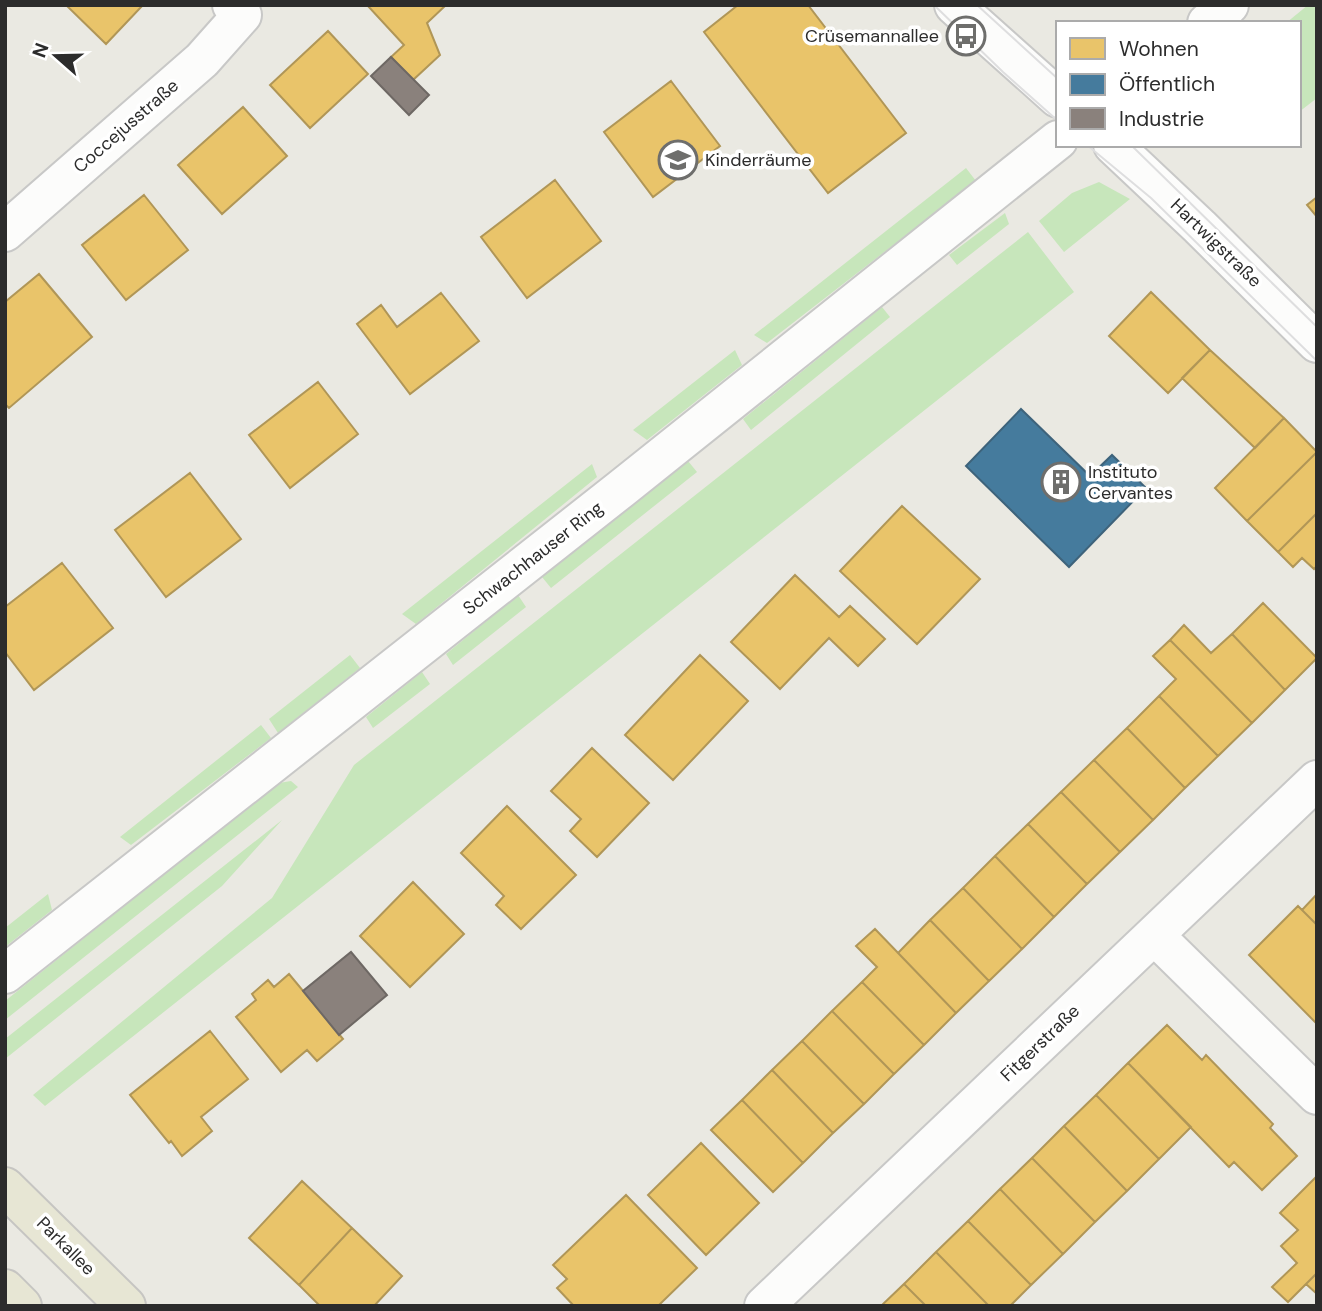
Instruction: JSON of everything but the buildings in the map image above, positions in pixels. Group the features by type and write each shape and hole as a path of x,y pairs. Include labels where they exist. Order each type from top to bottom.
{"main road":[{"name":"Parkallee","path":"5,1187 126,1306"},
{"path":"5,1289 22,1306"}],"street":[{"path":"954,5 1056,96"},
{"path":"1209,21 1229,5"},
{"name":"Coccejusstraße","path":"5,232 202,60 237,10"},
{"name":"Schwachhauser Ring","path":"5,974 621,489 1056,142"},
{"name":"Hartwigstraße","path":"1115,147 1317,343"},
{"name":"Fitgerstraße","path":"764,1306 1317,780"},
{"path":"1154,935 1317,1095"}],"green space":[{"path":"1308,5 1317,5 1317,98 1301,110 1301,21 1288,21"},
{"path":"966,168 976,181 767,343 754,335"},
{"path":"1099,182 1130,199 1064,252 1039,221 1072,193"},
{"path":"1005,213 1009,224 957,265 949,255"},
{"path":"1028,232 1074,292 45,1106 33,1095 272,898 354,765"},
{"path":"882,307 890,317 751,430 743,419"},
{"path":"735,350 742,365 647,440 633,430"},
{"path":"688,461 697,472 551,588 542,577"},
{"path":"592,464 597,477 416,624 402,614"},
{"path":"518,595 526,607 453,665 446,654"},
{"path":"350,655 360,668 278,733 269,719"},
{"path":"422,672 430,684 373,728 366,717"},
{"path":"261,725 271,738 131,845 120,837"},
{"path":"291,781 298,787 5,1020 5,1001 279,783"},
{"path":"282,820 222,886 5,1059 5,1039"},
{"path":"48,894 52,910 5,947 5,928"}],"tram line":[{"path":"934,5 1056,119"},
{"path":"977,5 1056,77"},
{"path":"1089,147 1151,198 1317,361"},
{"path":"1133,147 1317,327"}],"place":[{"name":"Crüsemannallee","path":"966,36"},
{"name":"Kinderräume","path":"678,160"},
{"name":"Instituto Cervantes","path":"1061,482"}]}
